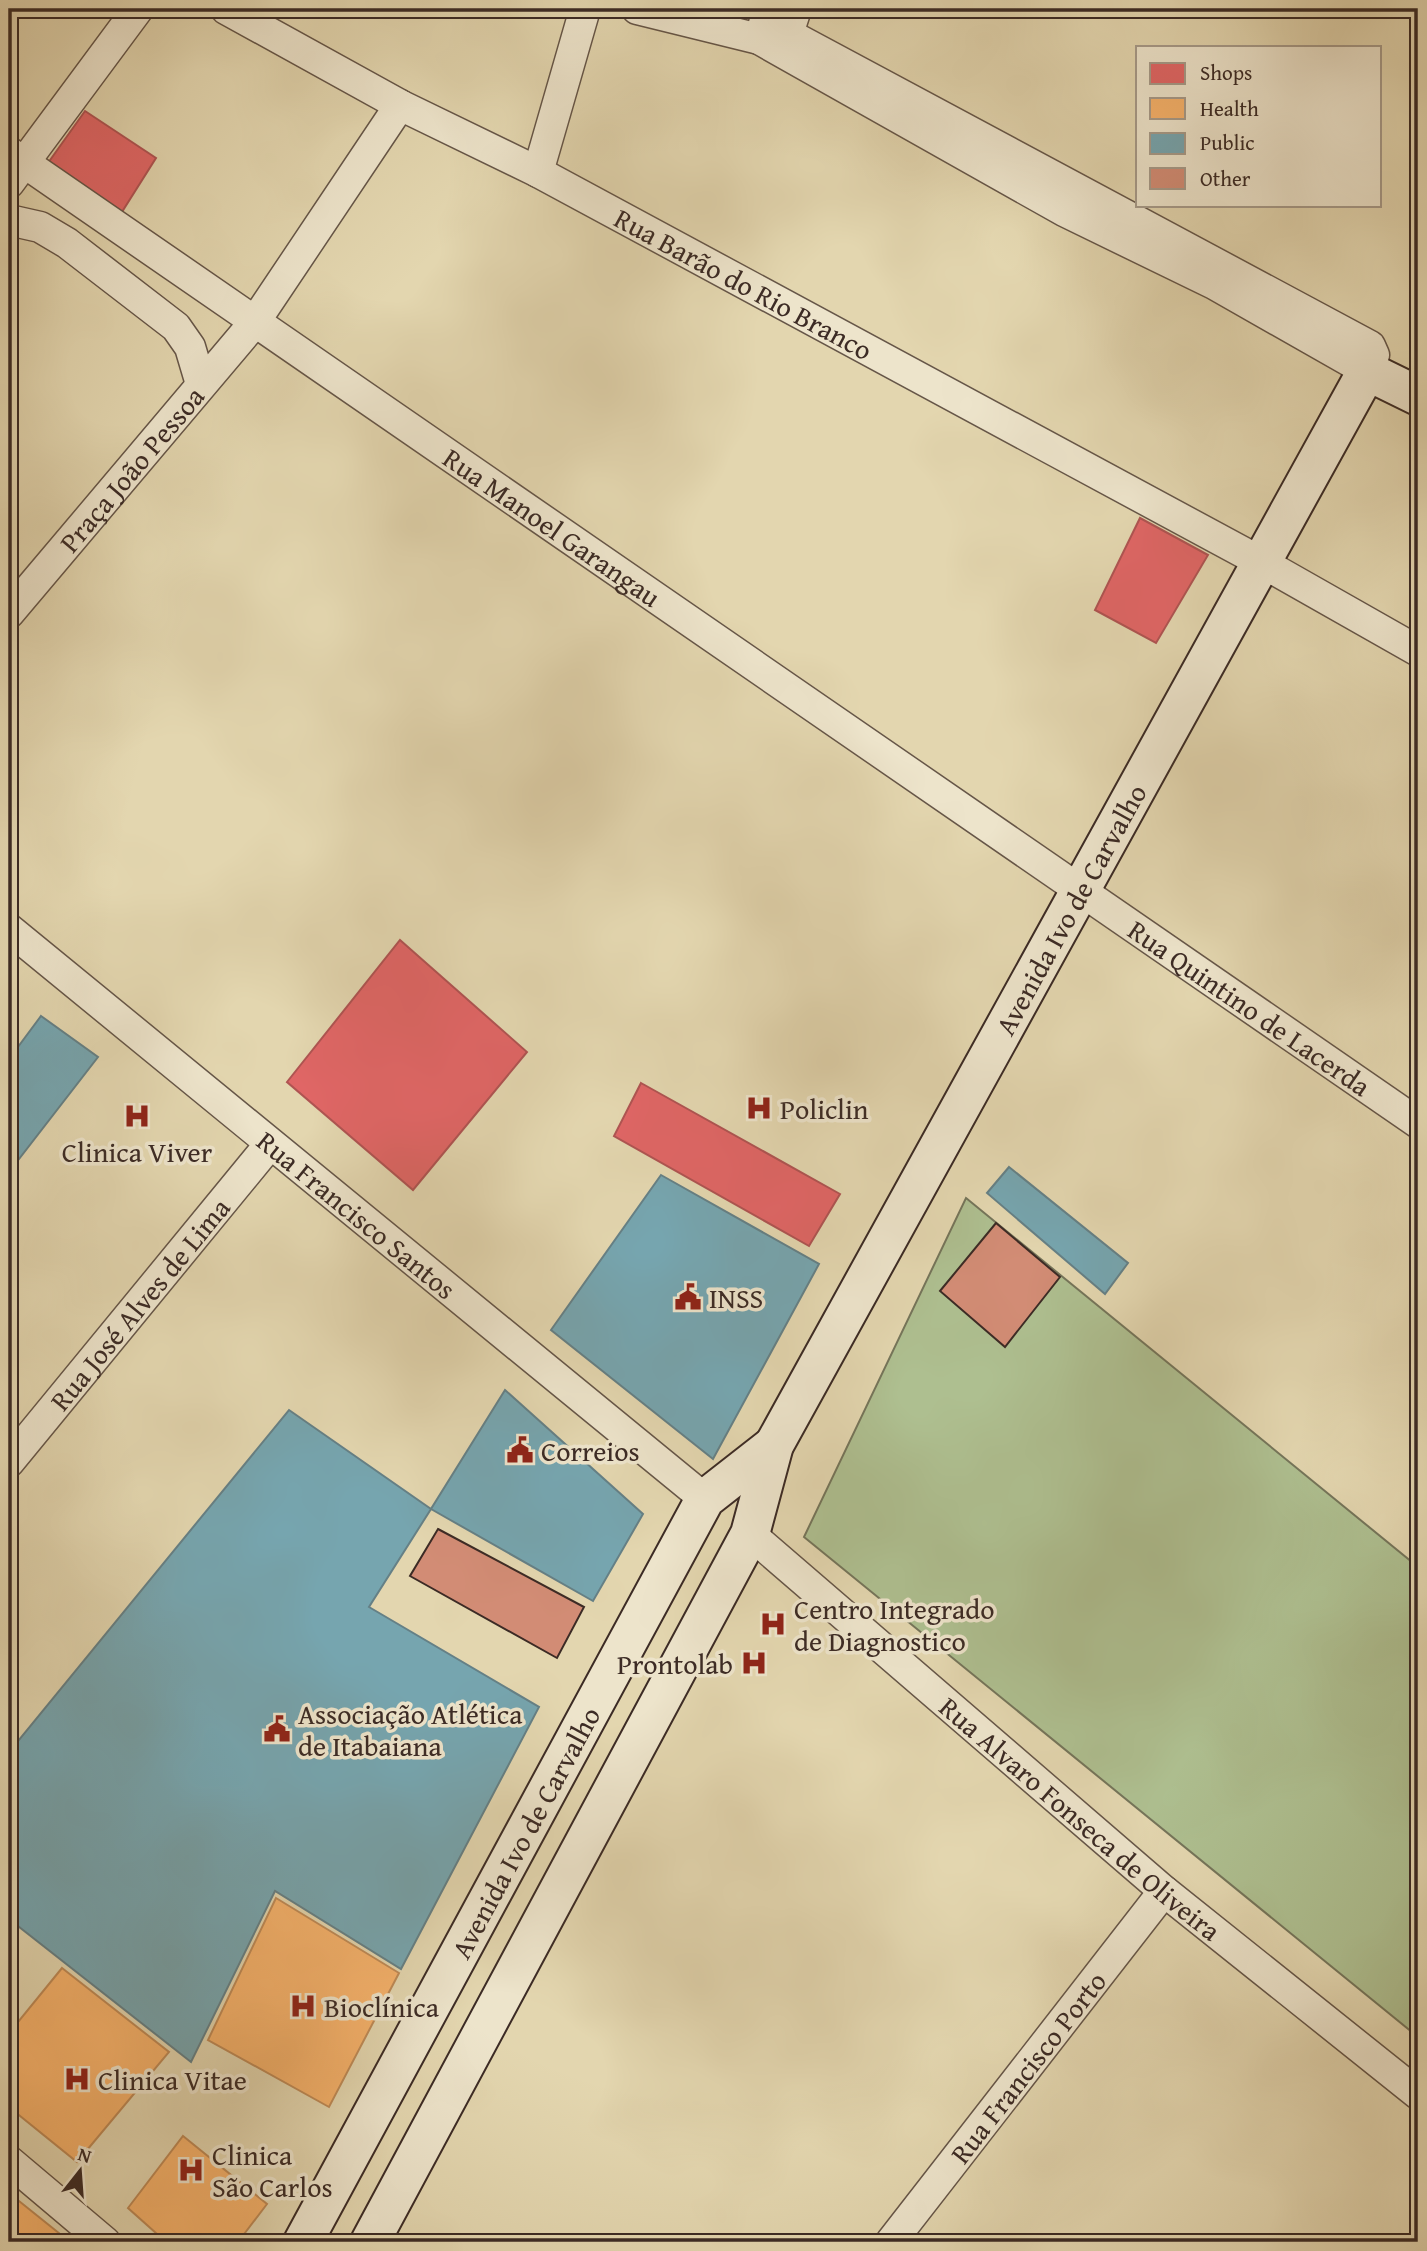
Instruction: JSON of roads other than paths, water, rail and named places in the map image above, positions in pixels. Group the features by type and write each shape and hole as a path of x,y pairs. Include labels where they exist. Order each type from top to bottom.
{"street":[{"path":"14,166 138,9"},
{"name":"Rua Barão do Rio Branco","path":"226,9 400,105 538,172 1261,562 1418,651"},
{"path":"538,172 585,9"},
{"path":"637,9 781,27 998,160 1065,211 1219,277 1368,358 1418,396"},
{"path":"769,9 781,27"},
{"name":"Praça João Pessoa","path":"9,613 254,323 400,105"},
{"name":"Rua Manoel Garangau","path":"14,166 254,323 1081,891"},
{"path":"9,220 40,227 67,243 176,327 190,346 201,384"},
{"name":"Avenida Ivo de Carvalho","path":"370,2242 750,1534 775,1445 1261,562 1368,358"},
{"name":"Rua Quintino de Lacerda","path":"1081,891 1418,1124"},
{"name":"Rua Francisco Santos","path":"9,929 705,1499"},
{"name":"Rua José Alves de Lima","path":"9,1462 270,1144"},
{"name":"Avenida Ivo de Carvalho","path":"303,2242 705,1499 775,1445"},
{"path":"705,1499 750,1534"},
{"name":"Rua Alvaro Fonseca de Oliveira","path":"750,1534 1164,1891 1418,2094"},
{"name":"Rua Francisco Porto","path":"891,2242 1164,1891"},
{"path":"9,2161 105,2242"}],"place":[{"name":"Policlin","path":"759,1108"},
{"name":"Clinica Viver","path":"137,1116"},
{"name":"INSS","path":"688,1297"},
{"name":"Correios","path":"520,1450"},
{"name":"Centro Integrado de Diagnostico","path":"773,1624"},
{"name":"Prontolab","path":"754,1663"},
{"name":"Associação Atlética de Itabaiana","path":"277,1729"},
{"name":"Bioclínica","path":"303,2006"},
{"name":"Clinica Vitae","path":"77,2079"},
{"name":"Clinica São Carlos","path":"191,2170"}]}
